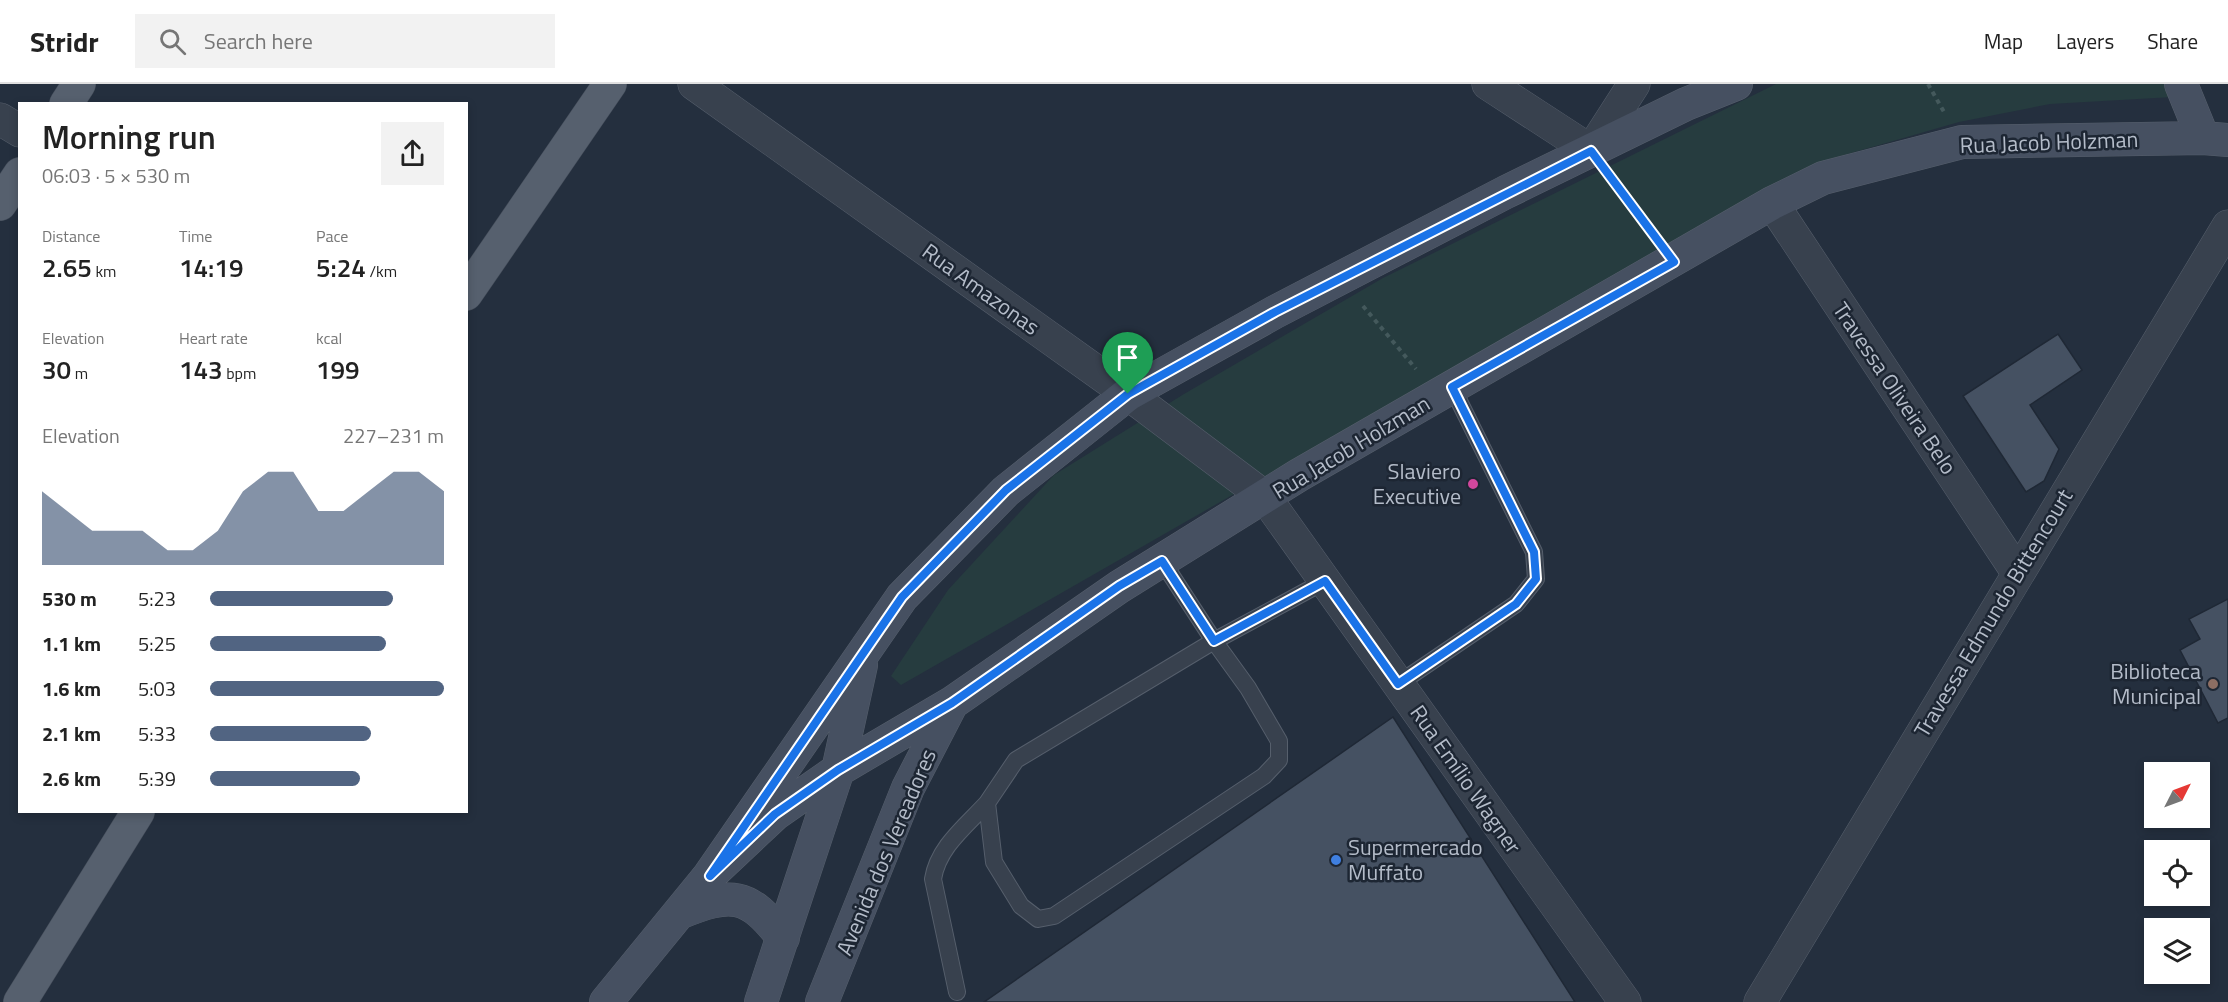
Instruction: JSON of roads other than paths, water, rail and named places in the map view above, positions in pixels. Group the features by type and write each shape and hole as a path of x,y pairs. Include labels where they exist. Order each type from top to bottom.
{"main road":[{"path":"67,102 79,84"},
{"path":"468,291 610,84"},
{"path":"606,1002 710,876 864,649 902,597 1006,490 1128,394 1339,278 1686,104 1736,84"},
{"path":"2181,84 2216,139"},
{"name":"Rua Jacob Holzman","path":"710,876 775,814 838,770 952,703 1119,586 1445,391 1674,262 1772,203 1824,178 1962,142 2216,139"},
{"path":"0,204 18,177"},
{"path":"761,1002 838,770 864,649"},
{"name":"Avenida dos Vereadores","path":"822,1002 908,788 952,703"},
{"path":"20,1002 137,813"},
{"path":"679,913 709,901 733,899 752,905 766,916 783,938"}],"street":[{"name":"Rua Amazonas","path":"694,84 1128,394 1265,497"},
{"path":"1488,84 1591,151 1634,84"},
{"path":"0,118 18,130"},
{"name":"Travessa Oliveira Belo","path":"1772,203 2017,572"},
{"name":"Travessa Edmundo Bittencourt","path":"1760,1002 2017,572 2228,226"},
{"name":"Rua Emílio Wagner","path":"1265,497 1625,1002"}],"lane":[{"path":"1398,684 1516,604 1536,579 1534,552 1445,391"},
{"path":"987,803 994,862 1021,906 1038,919 1054,916 1264,776 1279,760 1279,741 1248,688 1162,561"},
{"path":"957,992 933,879 936,865 941,853 987,803 1016,760 1214,641 1325,581"}],"place":[{"name":"Slaviero Executive","path":"1473,484"},
{"name":"Biblioteca Municipal","path":"2213,684"},
{"name":"Supermercado Muffato","path":"1336,860"}]}
